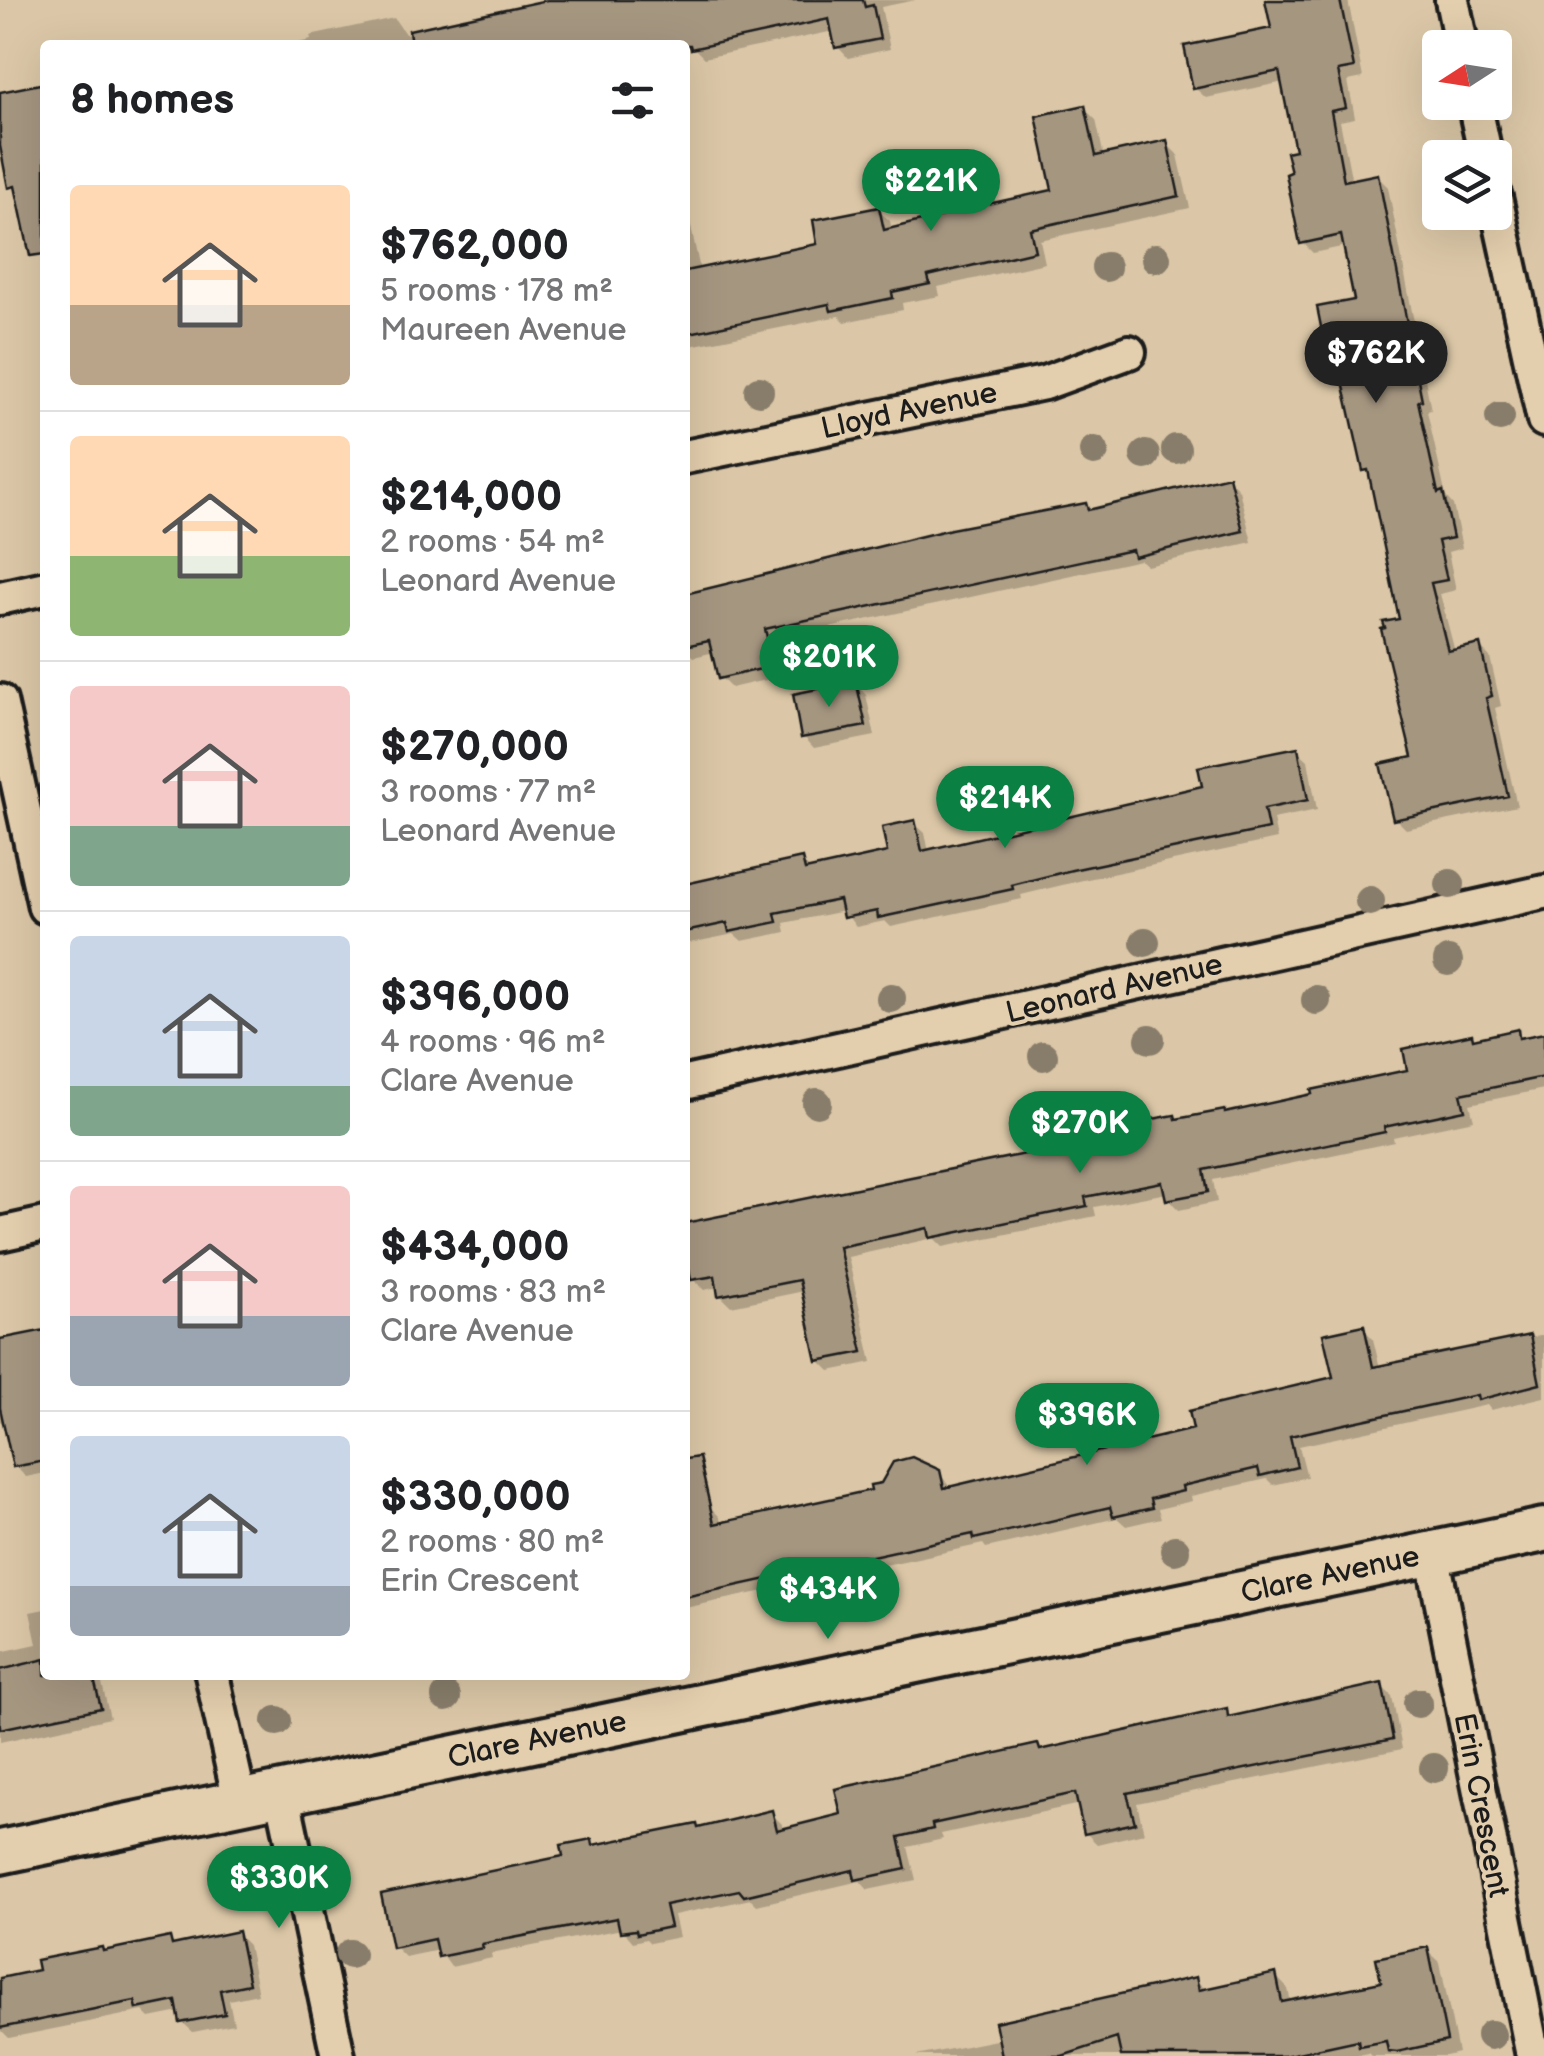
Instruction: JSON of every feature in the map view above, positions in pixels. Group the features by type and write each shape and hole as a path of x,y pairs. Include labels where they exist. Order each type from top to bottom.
{"street":[{"path":"1452,0 1458,30"},
{"path":"1502,230 1544,420"},
{"name":"Lloyd Avenue","path":"690,455 1044,382 1129,352"},
{"path":"0,598 40,589"},
{"path":"0,701 40,884"},
{"name":"Leonard Avenue","path":"690,1082 1544,892"},
{"path":"0,1234 40,1225"},
{"name":"Clare Avenue","path":"0,1852 1544,1530"},
{"name":"Erin Crescent","path":"1432,1553 1533,2056"},
{"path":"213,1680 240,1801"},
{"path":"282,1792 338,2056"}],"building":[{"path":"547,0 863,0 865,7 873,5 880,39 835,48 829,19 691,49 690,40 410,40 409,30"},
{"path":"1265,0 1340,0 1354,68 1338,71 1346,108 1331,111 1344,181 1378,174 1422,400 1418,401 1438,493 1443,491 1453,538 1438,541 1447,580 1431,583 1448,651 1480,644 1492,696 1486,698 1508,796 1393,820 1380,764 1412,757 1381,629 1385,628 1383,622 1399,619 1368,470 1363,471 1338,359 1328,361 1317,307 1354,300 1341,235 1300,244 1286,174 1291,172 1286,152 1295,150 1279,71 1193,89 1184,46 1271,28"},
{"path":"40,84 40,255 30,256 15,186 8,188 0,146 0,92"},
{"path":"1085,105 1096,156 1167,140 1179,196 1030,229 1035,251 928,276 930,284 892,292 893,298 831,311 829,304 690,333 690,270 817,244 813,220 879,207 884,230 954,213 947,185 982,177 988,204 1052,190 1036,116"},
{"path":"1229,476 1243,531 1134,557 1132,550 765,629 774,666 718,679 709,641 690,645 690,593 951,529 1086,503 1088,510"},
{"path":"856,681 866,726 801,738 793,694"},
{"path":"1298,747 1308,800 1264,809 1268,829 1072,870 1012,885 1013,889 878,918 877,911 843,918 839,900 775,913 777,922 729,932 727,923 690,931 690,883 802,858 805,870 887,852 882,827 915,820 922,851 1202,786 1198,767"},
{"path":"1518,1029 1519,1038 1544,1033 1544,1077 1461,1094 1465,1110 1384,1127 1385,1132 1204,1170 1208,1192 1166,1200 1162,1182 1085,1197 1087,1206 930,1238 928,1228 839,1247 863,1352 817,1361 799,1280 718,1296 715,1276 691,1280 690,1222 1133,1132 1135,1122 1225,1113 1312,1094 1311,1090 1407,1070 1403,1049 1472,1034 1473,1039"},
{"path":"1364,1325 1373,1367 1530,1335 1540,1384 1478,1400 1477,1395 1290,1436 1297,1467 1260,1476 1258,1468 1182,1486 1183,1491 1150,1499 1152,1508 1113,1517 1110,1507 974,1539 973,1534 690,1596 690,1458 699,1457 714,1524 871,1490 870,1485 881,1483 893,1462 912,1457 940,1470 944,1488 1193,1429 1189,1411 1333,1377 1323,1334"},
{"path":"40,1331 40,1462 13,1467 0,1408 0,1339"},
{"path":"40,1660 40,1680 94,1680 101,1708 0,1729 0,1670"},
{"path":"1382,1683 1393,1739 1127,1793 1135,1823 1084,1834 1075,1793 932,1824 933,1829 899,1837 906,1869 855,1880 853,1870 744,1896 739,1890 665,1905 670,1927 637,1934 636,1930 620,1932 617,1918 482,1944 483,1948 438,1957 434,1939 392,1948 381,1894 563,1856 561,1845 592,1839 593,1845 697,1824 698,1828 772,1810 777,1830 841,1814 835,1789 1038,1744 1040,1750 1227,1708 1228,1717"},
{"path":"238,1931 249,1984 220,1990 225,2014 180,2023 176,2001 137,2009 135,2001 0,2028 0,1978 38,1970 36,1960 170,1937 172,1945"},
{"path":"1428,1947 1447,2041 1397,2052 1388,2051 1386,2041 1359,2046 1358,2040 1284,2056 1121,2056 1117,2038 1062,2056 1002,2056 995,2022 1196,1977 1199,1990 1276,1973 1282,2002 1381,1982 1376,1958"}]}
